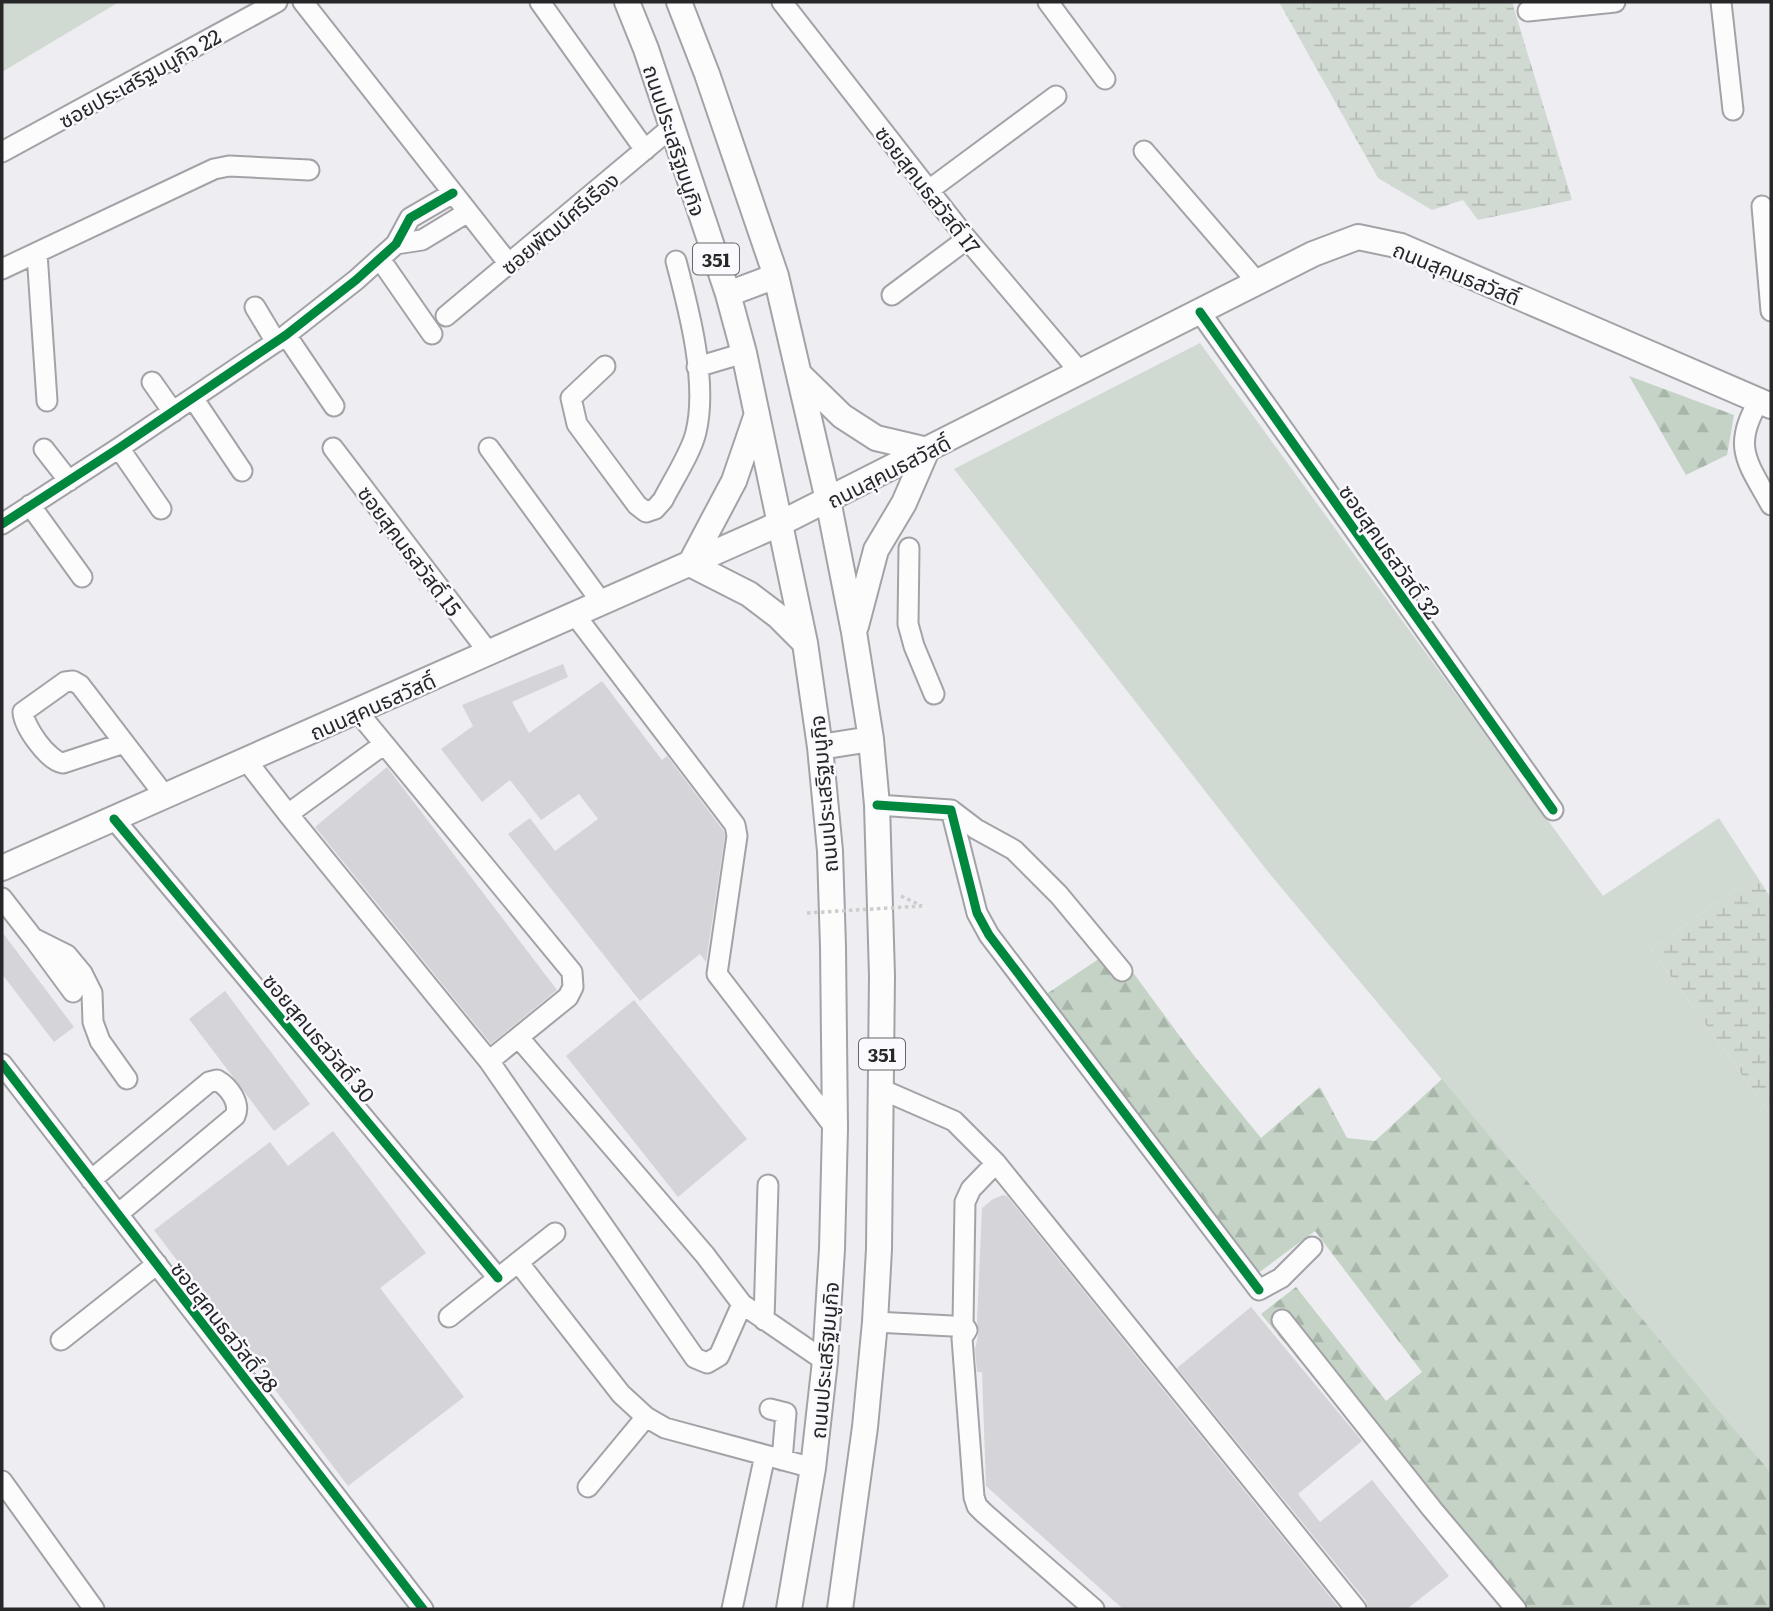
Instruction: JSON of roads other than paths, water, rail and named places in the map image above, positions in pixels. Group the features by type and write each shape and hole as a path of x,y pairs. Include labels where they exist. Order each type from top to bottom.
{"main road":[{"name":"ถนนประเสริฐมนูกิจ","path":"626,2 646,49 728,294 744,353 805,643 820,747 830,851 835,1026 832,1249 825,1361 813,1468 789,1609"},
{"name":"351","path":"679,2 707,74 776,276 828,500 854,632 877,805 883,1090 880,1249 865,1427 840,1609"},
{"name":"ถนนสุคนธสวัสดิ์","path":"2,868 781,523 1313,254 1358,237 1401,246 1765,404"},
{"path":"728,294 776,276"},
{"path":"800,374 842,416 876,438 927,450 904,502 876,550 854,632"},
{"path":"757,413 734,481 690,564 749,594 779,617 805,643"},
{"path":"820,747 870,739"}],"street":[{"name":"ซอยประเสริฐมนูกิจ 22","path":"2,152 276,2"},
{"path":"303,2 509,264"},
{"path":"540,2 645,150"},
{"name":"ซอยสุคนธสวัสดิ์ 17","path":"782,2 967,239 1080,372"},
{"path":"1048,2 1105,79"},
{"path":"1528,11 1615,2"},
{"path":"1721,2 1733,110"},
{"path":"929,190 1056,96"},
{"name":"ซอยพัฒน์ศรีเรือง","path":"446,316 672,127"},
{"path":"1144,151 1258,283"},
{"path":"2,270 214,169 229,166 309,170"},
{"path":"2,524 281,339 356,280 396,244 410,218 453,193"},
{"path":"1762,206 1771,311"},
{"path":"396,244 422,240 468,212"},
{"path":"892,296 967,239"},
{"path":"37,253 47,401"},
{"path":"380,258 432,334"},
{"path":"605,366 571,398 572,410 577,424 646,512 655,509 663,500 696,434 699,385 697,367 676,261"},
{"path":"255,307 334,406"},
{"name":"ซอยสุคนธสวัสดิ์ 32","path":"1200,312 1553,810"},
{"path":"697,367 744,353"},
{"path":"152,382 173,412"},
{"path":"193,398 242,471"},
{"path":"1765,404 1749,418 1743,440 1744,450 1771,505"},
{"path":"119,448 161,509"},
{"name":"ซอยสุคนธสวัสดิ์ 15","path":"333,448 489,653"},
{"path":"489,448 602,603"},
{"path":"44,449 69,481"},
{"path":"30,505 82,577"},
{"path":"909,548 908,624 934,694"},
{"path":"575,615 735,825 737,836 718,974 835,1128"},
{"path":"124,743 63,763 56,762 50,758 24,721 23,712 65,682 73,681 80,685 165,796"},
{"path":"357,711 572,972 573,987 568,997 489,1061"},
{"path":"288,814 383,745"},
{"path":"246,760 489,1061 695,1358 707,1363 719,1356 742,1304"},
{"path":"877,805 951,810 976,829 1014,850 1059,895 1122,971"},
{"path":"951,810 977,914 989,935 1259,1290 1281,1278 1303,1253 1312,1247"},
{"name":"ซอยสุคนธสวัสดิ์ 30","path":"114,819 498,1278"},
{"path":"2,898 73,992"},
{"path":"33,938 67,955 82,973 92,993 93,1022 100,1041 127,1079"},
{"path":"519,1038 705,1255 742,1304 825,1361"},
{"name":"ซอยสุคนธสวัสดิ์ 28","path":"2,1064 423,1609"},
{"path":"91,1180 209,1082 217,1080 223,1083 236,1101 238,1109 234,1116 118,1214"},
{"path":"883,1090 954,1121 996,1163 1356,1609"},
{"path":"996,1163 971,1189 965,1202 959,1329 974,1497 977,1506 1094,1609"},
{"path":"764,1321 768,1185"},
{"path":"449,1317 555,1233"},
{"path":"518,1262 621,1394 646,1417 665,1428 813,1468"},
{"path":"61,1340 157,1264"},
{"path":"1282,1320 1432,1509 1516,1609"},
{"path":"875,1322 959,1329"},
{"path":"732,1609 786,1413 770,1409"},
{"path":"588,1487 646,1417"},
{"path":"2,1481 94,1609"}]}
